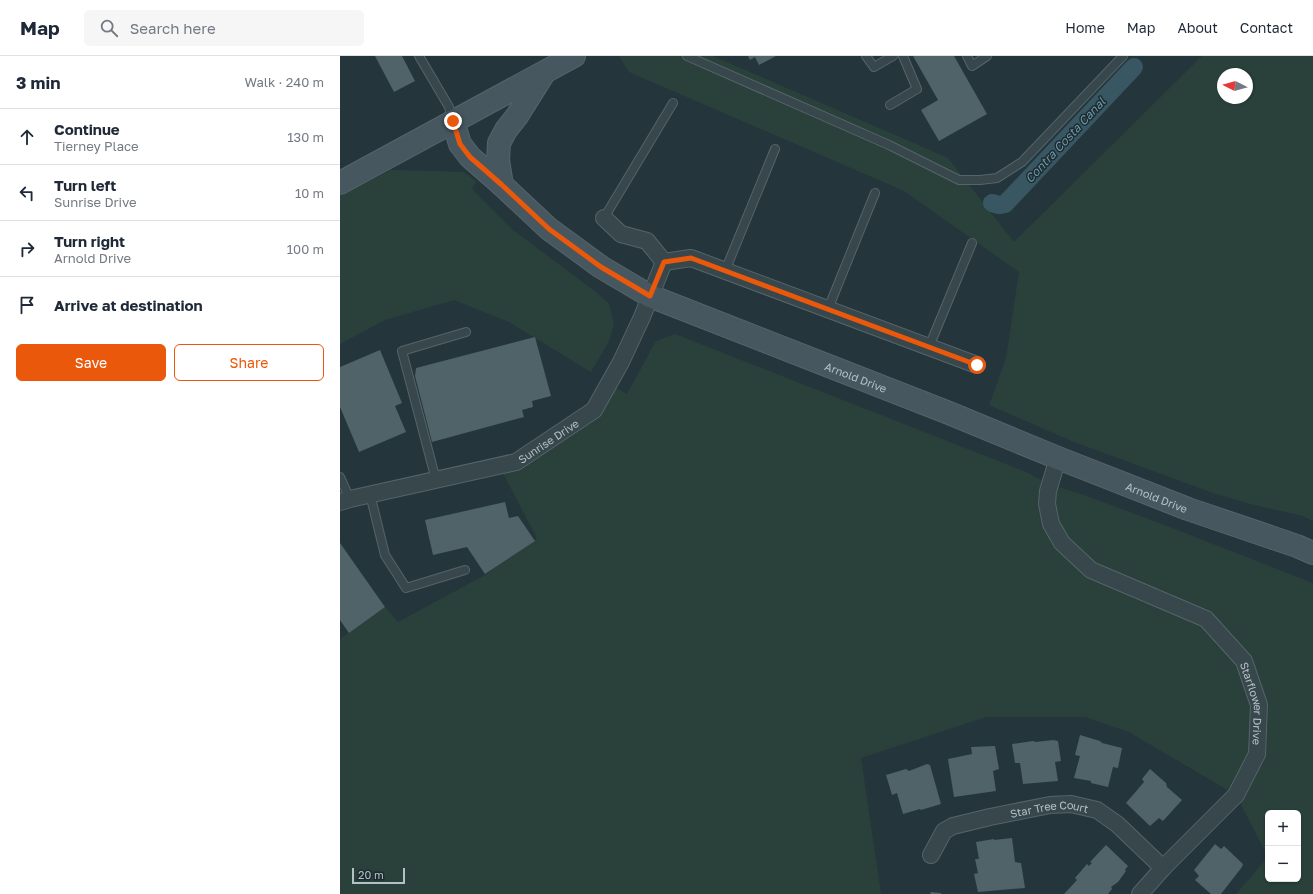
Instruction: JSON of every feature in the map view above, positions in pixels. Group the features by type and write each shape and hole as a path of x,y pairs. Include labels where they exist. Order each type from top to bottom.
{"street":[{"path":"340,183 574,56"},
{"path":"502,185 498,160 500,143 506,130 517,116 544,73"},
{"name":"Arnold Drive","path":"453,121 460,144 470,157 555,233 601,267 650,296 968,420 1058,458 1188,508 1313,553"},
{"path":"604,218 621,234 648,241 664,262 691,258 977,365"},
{"name":"Sunrise Drive","path":"345,500 516,462 594,410 621,362 664,262"},
{"name":"Starflower Drive","path":"1058,458 1048,491 1047,504 1051,524 1062,543 1091,570 1206,619 1244,661 1259,705 1257,754 1236,795 1163,868 1140,894"},
{"name":"Star Tree Court","path":"931,855 944,831 953,826 990,816 1050,805 1071,804 1097,810 1118,824 1163,868"}],"lane":[{"path":"419,56 449,107 453,121"},
{"path":"687,56 889,146 959,180 980,180 998,178 1022,162 1123,56"},
{"path":"866,56 874,67 893,56"},
{"path":"890,105 917,89 903,56"},
{"path":"967,56 972,66 987,56"},
{"path":"604,218 673,103"},
{"path":"725,271 775,149"},
{"path":"828,309 875,193"},
{"path":"929,347 972,243"},
{"path":"436,480 402,351 466,332"},
{"path":"340,477 345,500"},
{"path":"370,494 385,555 406,588 465,570"}],"green space":[{"path":"619,56 713,56 948,158 1014,242 1202,56 1313,56 1313,521 1303,516 1250,504 1213,493 1074,442 989,405 1006,359 1019,272 904,191 629,72"},
{"path":"391,170 464,172 476,182 472,189 513,230 596,292 609,304 614,323 609,341 591,372 509,322 454,300 385,320 340,344 340,196"},
{"path":"675,334 1026,472 1051,485 1084,495 1167,526 1313,583 1313,894 1236,894 1265,860 1265,882 1301,882 1301,810 1265,810 1265,851 1236,795 1129,732 1085,717 986,717 861,758 881,894 340,894 340,639 385,607 398,622 485,575 537,538 499,466 594,410 609,383 627,394 656,341"}],"building":[{"path":"375,56 402,56 415,81 394,92"},
{"path":"748,56 776,56 759,65 755,57 750,60"},
{"path":"913,56 954,56 987,114 939,141 921,110 938,100"},
{"path":"535,337 551,396 532,401 533,407 522,410 524,417 432,442 415,376 416,368"},
{"path":"380,350 402,403 395,406 406,432 359,452 340,407 340,367"},
{"path":"505,502 509,518 518,516 535,541 485,574 467,547 433,555 425,520"},
{"path":"340,543 385,607 349,633 340,620"},
{"path":"1080,735 1122,748 1118,768 1113,767 1108,787 1091,783 1091,781 1074,778 1080,756 1075,755"},
{"path":"1053,740 1058,741 1061,761 1055,762 1058,781 1023,784 1020,763 1015,763 1012,744"},
{"path":"995,746 999,769 993,771 996,791 954,797 948,759 972,754 971,747"},
{"path":"927,764 930,765 941,804 903,814 897,793 892,795 886,775 906,769 909,771"},
{"path":"1150,769 1182,800 1163,821 1159,818 1150,826 1126,803 1144,782 1142,779"},
{"path":"1012,838 1015,862 1021,863 1025,888 978,892 974,874 978,873 975,859 979,859 976,842"},
{"path":"1215,844 1221,849 1224,846 1243,864 1221,894 1211,894 1195,880 1199,876 1194,870"},
{"path":"1106,845 1128,866 1118,882 1111,887 1112,889 1108,894 1064,894 1077,880 1075,878 1087,864 1089,866 1092,863 1090,862"},
{"path":"931,892 941,893 941,894 930,894"}],"waterway":[{"name":"Contra Costa Canal","path":"992,203 999,205 1005,204 1134,67"}],"route":[{"path":"453,121 460,144 470,157 549,229 601,267 650,296 664,262 691,258 977,365"}]}
